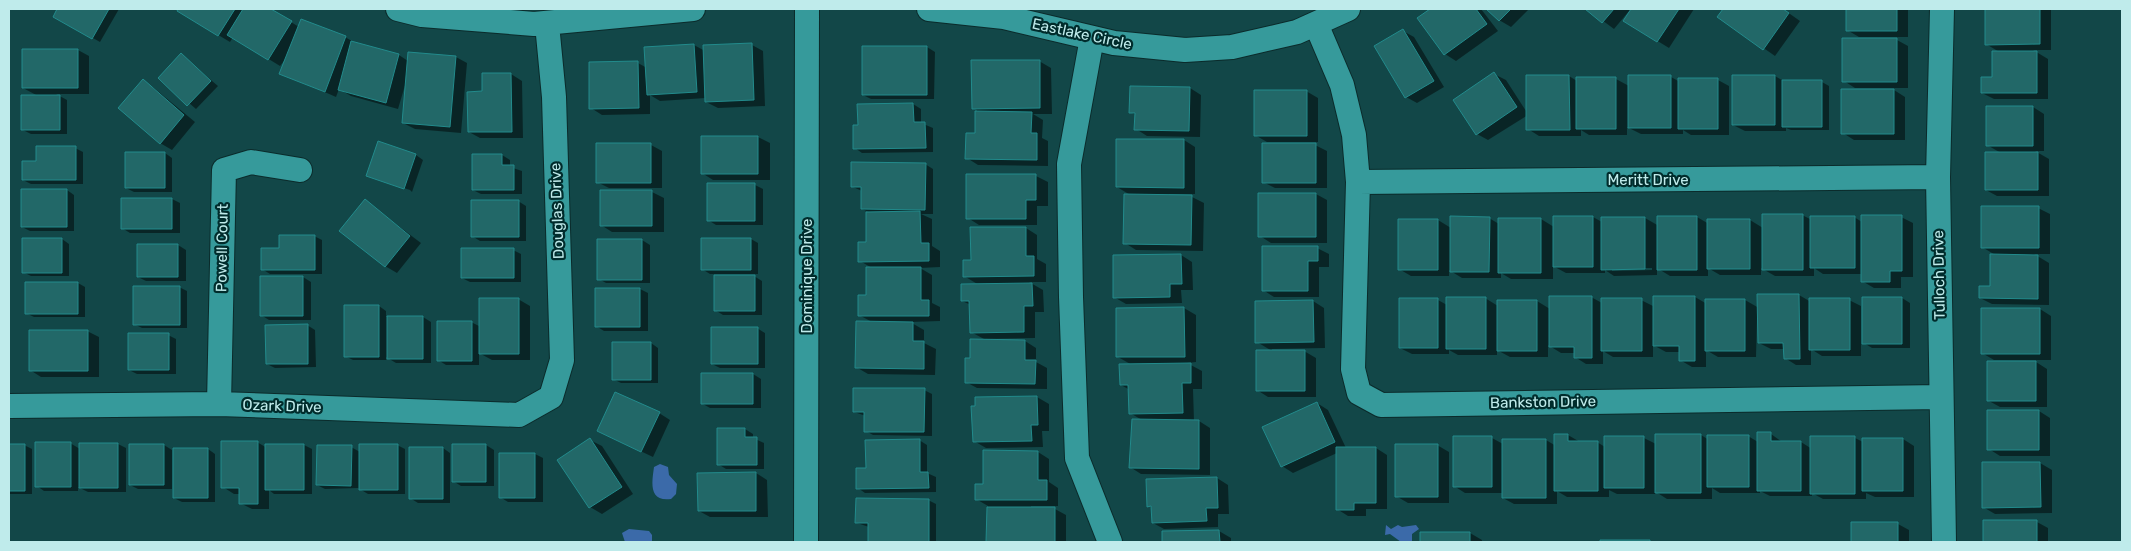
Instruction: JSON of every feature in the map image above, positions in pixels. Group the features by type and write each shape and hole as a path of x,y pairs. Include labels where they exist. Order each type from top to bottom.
{"street":[{"path":"398,9 422,15 547,24 693,9"},
{"name":"Dominique Drive","path":"806,542 807,9"},
{"name":"Eastlake Circle","path":"929,9 1004,17 1114,43 1185,50 1232,47 1297,32 1348,9"},
{"name":"Tulloch Drive","path":"1942,9 1938,177 1944,542"},
{"name":"Douglas Drive","path":"547,24 554,97 562,360 551,397"},
{"name":"Bankston Drive","path":"1316,24 1342,85 1354,135 1358,182 1353,369 1360,393 1380,405 1941,396"},
{"path":"1092,38 1069,164 1071,316 1077,458 1110,542"},
{"name":"Powell Court","path":"219,404 224,170 251,162 300,170"},
{"name":"Meritt Drive","path":"1358,182 1938,177"},
{"name":"Ozark Drive","path":"9,406 219,404 519,415 551,397"}],"water":[{"path":"660,464 668,467 669,475 677,484 676,494 671,499 658,497 653,490 654,467"},
{"path":"1386,525 1391,529 1398,525 1402,527 1416,525 1419,529 1412,534 1412,542 1401,542 1390,534 1385,535"},
{"path":"629,529 649,531 652,535 652,541 625,542 622,533"}],"building":[{"path":"57,9 109,9 92,39 53,17"},
{"path":"178,9 235,9 218,36 177,11"},
{"path":"243,9 271,9 292,21 268,60 227,35"},
{"path":"1430,9 1476,9 1487,24 1444,55 1417,18"},
{"path":"1486,9 1511,9 1499,21"},
{"path":"1585,9 1614,9 1602,23"},
{"path":"1631,9 1679,9 1657,42 1623,21"},
{"path":"1723,9 1783,9 1789,13 1763,50 1717,17"},
{"path":"1846,9 1897,9 1897,31 1846,31"},
{"path":"1985,9 2040,9 2040,44 1985,45"},
{"path":"301,19 346,36 325,92 279,74"},
{"path":"1403,29 1434,81 1405,98 1374,46"},
{"path":"1842,38 1897,38 1897,82 1842,82"},
{"path":"351,41 399,54 386,103 338,90"},
{"path":"752,43 754,100 705,102 703,45"},
{"path":"694,44 697,92 647,95 644,47"},
{"path":"862,46 927,46 927,95 862,95"},
{"path":"22,49 78,49 78,88 22,88"},
{"path":"1992,51 2037,51 2037,93 1981,93 1981,77 1992,77"},
{"path":"408,52 456,56 450,127 402,123"},
{"path":"181,53 211,81 187,106 158,78"},
{"path":"971,60 1040,60 1040,108 972,109"},
{"path":"638,61 639,108 589,109 589,62"},
{"path":"1494,72 1517,107 1476,135 1453,100"},
{"path":"482,73 511,73 512,132 468,132 467,92 482,91"},
{"path":"1526,75 1569,75 1570,130 1526,130"},
{"path":"1628,75 1671,75 1671,128 1628,128"},
{"path":"1732,75 1775,75 1775,125 1732,125"},
{"path":"1576,77 1616,77 1616,129 1576,129"},
{"path":"1678,78 1718,78 1718,129 1678,129"},
{"path":"143,79 184,115 160,144 118,108"},
{"path":"1782,80 1822,80 1822,127 1782,127"},
{"path":"1130,86 1190,87 1189,131 1134,130 1135,113 1129,113"},
{"path":"1841,89 1894,89 1894,134 1841,134"},
{"path":"1254,90 1307,90 1307,136 1254,136"},
{"path":"21,95 60,95 60,130 21,130"},
{"path":"913,103 914,122 925,122 926,148 853,149 853,125 858,125 857,104"},
{"path":"1986,106 2033,106 2033,146 1986,146"},
{"path":"975,111 1032,112 1031,133 1037,133 1037,160 965,159 966,133 975,133"},
{"path":"701,136 758,136 758,174 701,174"},
{"path":"1116,139 1184,139 1184,188 1116,187"},
{"path":"378,141 416,154 404,189 366,176"},
{"path":"596,143 651,143 651,183 596,183"},
{"path":"1262,143 1316,143 1316,183 1262,183"},
{"path":"36,146 76,146 76,180 22,180 22,161 36,161"},
{"path":"125,152 165,152 165,188 125,188"},
{"path":"1985,152 2038,152 2038,190 1985,190"},
{"path":"472,154 502,154 502,165 514,165 514,190 472,190"},
{"path":"851,162 926,163 925,210 861,209 861,187 851,187"},
{"path":"966,174 1036,174 1036,200 1026,200 1026,219 966,219"},
{"path":"707,183 755,183 755,221 707,221"},
{"path":"21,189 67,189 67,227 21,227"},
{"path":"600,190 652,190 652,226 600,226"},
{"path":"1258,193 1316,193 1316,237 1258,237"},
{"path":"1124,194 1192,195 1191,245 1123,244"},
{"path":"121,198 172,198 172,229 121,229"},
{"path":"365,199 410,236 385,267 339,231"},
{"path":"471,200 519,200 519,237 471,237"},
{"path":"1981,206 2039,206 2039,248 1981,248"},
{"path":"920,211 921,243 929,243 929,261 858,262 858,242 866,242 866,212"},
{"path":"1762,214 1803,214 1803,270 1762,270"},
{"path":"1861,215 1902,215 1902,271 1890,271 1890,282 1861,282"},
{"path":"1450,216 1490,217 1489,272 1450,272"},
{"path":"1553,216 1593,216 1593,267 1553,267"},
{"path":"1657,216 1697,216 1697,270 1657,270"},
{"path":"1810,216 1855,216 1855,268 1810,268"},
{"path":"1601,217 1645,217 1645,269 1601,270"},
{"path":"1498,218 1541,218 1541,273 1498,273"},
{"path":"1398,219 1438,219 1438,270 1398,270"},
{"path":"1707,219 1750,219 1750,269 1707,269"},
{"path":"970,227 1026,227 1026,256 1034,256 1034,276 963,277 963,260 971,260"},
{"path":"279,235 315,235 315,270 261,270 261,248 279,248"},
{"path":"22,238 62,238 62,273 22,273"},
{"path":"701,238 751,238 751,270 701,270"},
{"path":"597,239 642,239 642,280 597,280"},
{"path":"137,244 178,244 178,277 137,277"},
{"path":"1262,246 1318,246 1318,261 1308,261 1308,291 1262,291"},
{"path":"461,248 514,248 514,278 461,278"},
{"path":"1181,254 1182,284 1170,284 1170,297 1113,298 1113,255"},
{"path":"1990,254 2038,255 2038,299 1979,298 1979,286 1990,286"},
{"path":"866,267 921,267 921,300 929,300 929,316 858,316 858,295 866,295"},
{"path":"714,275 755,275 755,311 714,311"},
{"path":"260,276 303,276 303,316 260,316"},
{"path":"25,282 78,282 78,314 25,314"},
{"path":"1032,283 1033,306 1024,306 1024,332 970,333 969,301 961,301 961,284"},
{"path":"133,286 180,286 180,325 133,325"},
{"path":"595,288 640,288 640,327 595,327"},
{"path":"1757,294 1799,294 1800,359 1784,359 1783,343 1758,343"},
{"path":"1549,296 1592,296 1592,358 1574,358 1574,347 1549,347"},
{"path":"1653,296 1695,296 1695,361 1679,361 1679,346 1653,346"},
{"path":"1446,297 1486,297 1486,349 1446,349"},
{"path":"1862,297 1902,297 1902,344 1862,344"},
{"path":"479,298 519,298 519,354 479,354"},
{"path":"1399,298 1438,298 1438,348 1399,348"},
{"path":"1601,298 1642,298 1642,351 1601,351"},
{"path":"1809,298 1850,298 1850,350 1809,350"},
{"path":"1705,299 1745,299 1745,351 1705,351"},
{"path":"1313,300 1314,342 1255,343 1255,301"},
{"path":"1497,300 1537,300 1537,351 1497,351"},
{"path":"344,305 379,305 379,357 344,357"},
{"path":"1184,307 1185,357 1116,357 1116,308"},
{"path":"1981,308 2040,308 2040,354 1981,354"},
{"path":"387,316 423,316 423,359 387,359"},
{"path":"437,321 472,321 472,361 437,361"},
{"path":"856,321 913,322 913,341 924,341 924,369 855,368"},
{"path":"308,324 308,364 266,364 265,325"},
{"path":"711,327 758,327 758,364 711,364"},
{"path":"29,330 88,330 88,371 29,371"},
{"path":"128,333 169,333 169,370 128,370"},
{"path":"970,339 1025,340 1025,360 1036,360 1035,384 965,383 965,358 970,358"},
{"path":"612,342 651,342 651,380 612,380"},
{"path":"1256,350 1305,350 1305,391 1256,391"},
{"path":"1987,361 2036,361 2036,401 1987,401"},
{"path":"1191,363 1191,383 1182,383 1183,413 1129,414 1128,385 1120,385 1119,364"},
{"path":"701,373 753,373 753,404 701,404"},
{"path":"853,388 925,388 924,432 864,432 864,412 853,412"},
{"path":"615,392 660,412 641,452 597,431"},
{"path":"1037,396 1038,425 1031,425 1032,441 973,442 971,406 975,406 975,397"},
{"path":"1317,402 1335,442 1281,467 1262,427"},
{"path":"1987,410 2039,410 2039,450 1987,450"},
{"path":"1132,419 1199,420 1199,469 1129,468"},
{"path":"717,428 745,428 745,437 757,437 757,465 717,465"},
{"path":"1757,432 1771,432 1771,441 1801,441 1801,491 1757,491"},
{"path":"1554,434 1568,434 1568,441 1598,441 1598,491 1554,491"},
{"path":"1655,434 1701,434 1701,493 1655,493"},
{"path":"1707,435 1749,435 1749,487 1707,487"},
{"path":"1453,436 1492,436 1492,487 1453,487"},
{"path":"1604,436 1644,436 1644,488 1604,488"},
{"path":"1810,436 1855,436 1855,494 1810,494"},
{"path":"590,438 622,487 589,508 557,460"},
{"path":"1862,438 1903,438 1903,491 1862,491"},
{"path":"920,439 920,472 928,472 929,488 856,489 856,468 866,468 865,440"},
{"path":"1502,439 1546,439 1546,498 1502,498"},
{"path":"221,441 258,441 258,504 239,504 239,488 221,488"},
{"path":"35,442 71,442 71,487 35,487"},
{"path":"79,443 118,443 118,488 79,488"},
{"path":"9,444 25,444 25,491 9,491"},
{"path":"129,444 164,444 164,485 129,485"},
{"path":"265,444 304,444 304,490 265,490"},
{"path":"359,444 398,444 398,490 359,490"},
{"path":"452,444 486,444 486,482 452,482"},
{"path":"1395,444 1438,444 1438,497 1395,497"},
{"path":"317,445 352,445 351,486 316,485"},
{"path":"409,447 443,447 443,499 409,499"},
{"path":"1336,447 1376,447 1376,503 1354,503 1354,510 1336,510"},
{"path":"173,448 208,448 208,498 173,498"},
{"path":"983,450 1038,451 1038,480 1047,480 1047,500 975,500 975,484 983,484"},
{"path":"499,453 535,453 535,498 499,498"},
{"path":"1982,462 2040,462 2041,507 1982,508"},
{"path":"756,472 756,511 698,511 697,473"},
{"path":"1217,477 1218,508 1206,508 1207,521 1152,523 1151,506 1147,507 1146,479"},
{"path":"856,498 929,499 929,542 868,542 868,523 855,523"},
{"path":"987,507 1055,507 1055,542 986,542"},
{"path":"1983,520 2037,520 2037,542 1983,542"},
{"path":"1851,522 1898,522 1898,542 1851,542"},
{"path":"1219,530 1220,542 1162,542 1162,531"},
{"path":"1420,532 1470,532 1470,542 1420,542"},
{"path":"1600,540 1650,540 1650,542 1600,542"}]}
